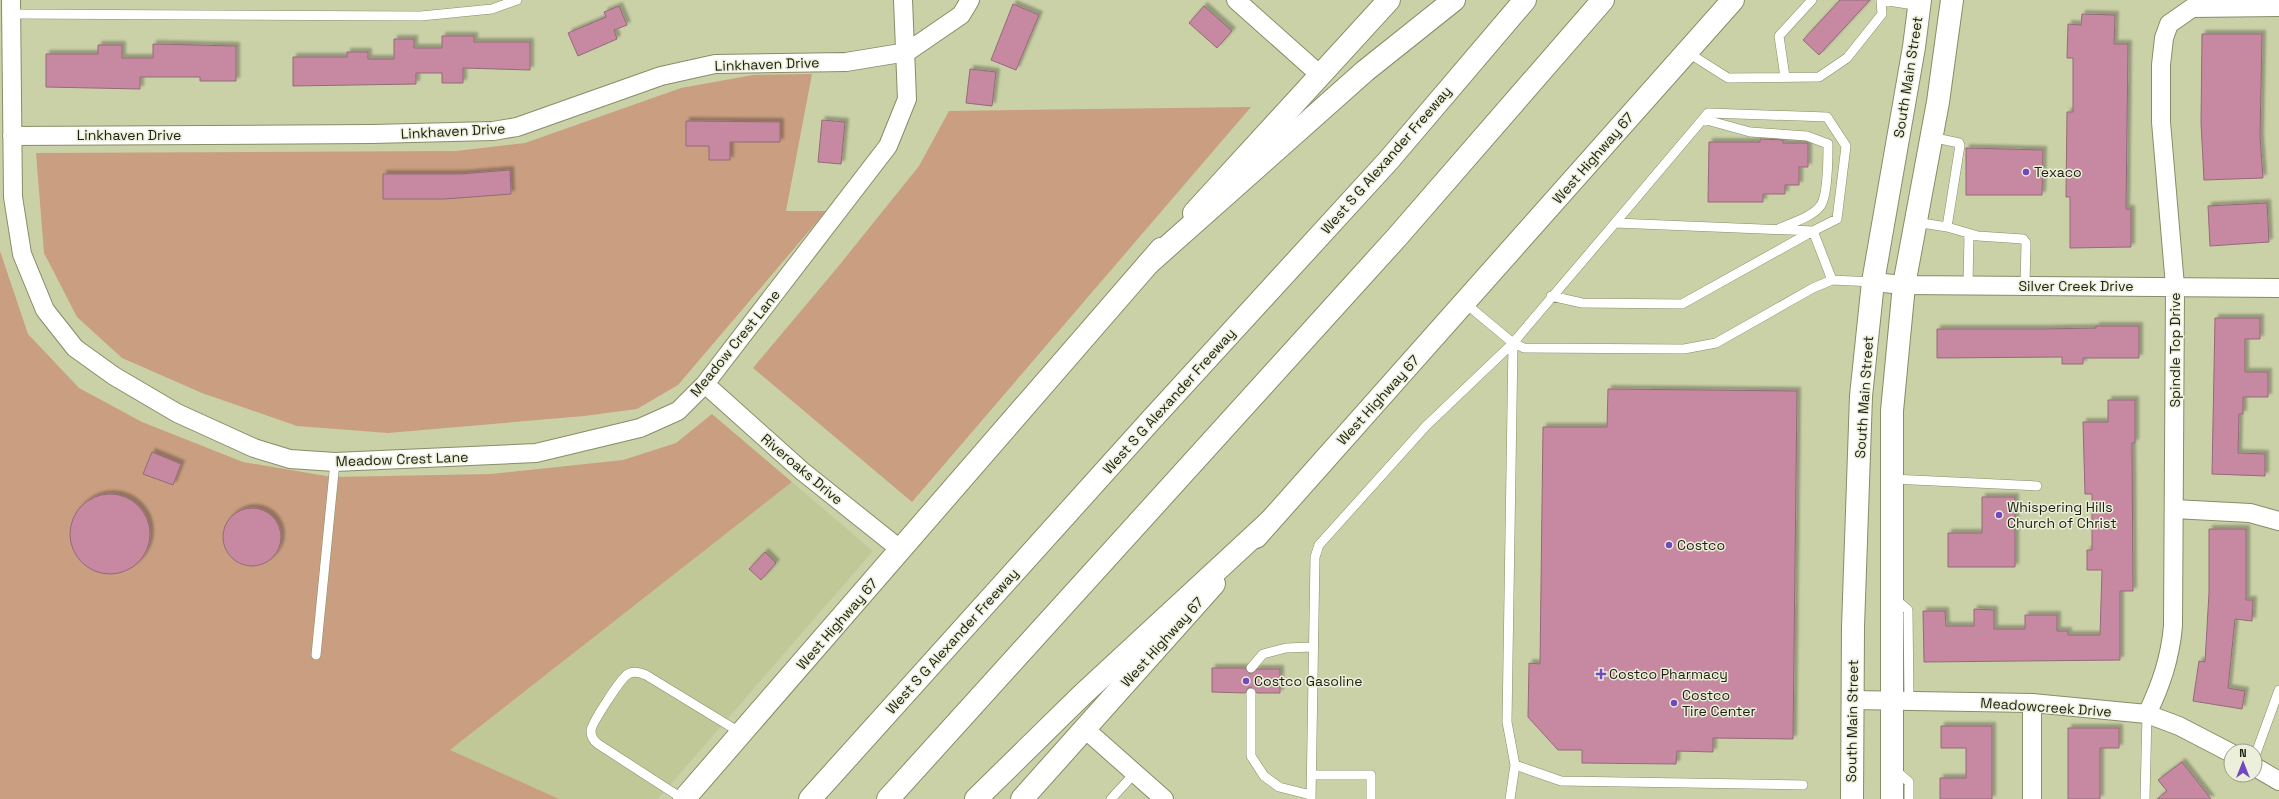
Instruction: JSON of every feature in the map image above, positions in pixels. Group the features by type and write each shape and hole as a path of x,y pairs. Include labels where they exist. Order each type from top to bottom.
{"main road":[{"name":"West Highway 67","path":"683,799 742,733 1149,263 1319,74 1389,0"},
{"path":"1149,263 1365,71 1454,0"},
{"name":"West S G Alexander Freeway","path":"810,799 1152,419 1388,162 1525,0"},
{"path":"888,799 1398,236 1603,0"},
{"name":"West Highway 67","path":"1022,799 1465,303 1733,0"},
{"path":"1920,3 1952,3"},
{"name":"South Main Street","path":"1852,799 1853,700 1861,396 1873,282 1914,48 1920,3"},
{"name":"South Main Street","path":"1892,799 1892,766 1901,701 1892,597 1892,411 1904,285 1932,137 1952,3"},
{"path":"1859,477 1891,478"},
{"path":"976,799 1082,695 1269,522"}],"street":[{"name":"Meadow Crest Lane","path":"11,7 13,197 22,254 45,310 75,348 114,376 178,413 254,448 290,459 335,462 536,453 640,428 678,411 705,384 888,146 907,99 907,52 903,0"},
{"path":"907,52 961,15 970,0"},
{"path":"1236,0 1319,74"},
{"name":"Spindle Top Drive","path":"2147,714 2161,686 2171,644 2174,509 2175,286 2161,122 2161,65 2164,38 2169,24 2192,8 2279,6"},
{"name":"Linkhaven Drive","path":"12,136 364,134 493,131 517,127 661,76 715,64 846,62 907,52"},
{"name":"Silver Creek Drive","path":"1873,282 1904,285 2279,288"},
{"name":"Riveroaks Drive","path":"705,384 802,471 901,550"},
{"path":"2174,509 2250,513 2279,521"},
{"name":"Meadowcreek Drive","path":"1853,700 2032,704 2147,714 2179,726 2223,749"},
{"path":"2032,704 2032,799"},
{"path":"1085,728 1134,774 1164,799"},
{"path":"2263,772 2279,781"}],"lane":[{"path":"11,7 421,16 492,9 517,0"},
{"path":"1785,78 1779,36 1812,0"},
{"path":"1687,52 1728,78 1819,78 1847,58 1882,14 1881,0 1920,3"},
{"path":"1251,693 1251,756 1264,776 1279,787 1311,797 1315,557 1319,545 1426,426 1513,343 1551,296 1708,113 1827,117 1846,146 1837,219 1682,304 1582,303 1551,296"},
{"path":"1703,119 1750,132 1807,136 1828,144 1828,169 1821,204 1808,215 1777,229"},
{"path":"1932,137 1960,143 1947,227"},
{"path":"1915,222 1947,227 1969,234 2023,239 2026,243 2025,285"},
{"path":"1615,223 1813,231"},
{"path":"1813,231 1832,280"},
{"path":"1968,285 1969,234"},
{"path":"1465,303 1513,343 1524,348 1684,349 1716,343 1813,288 1832,280 1873,282"},
{"path":"1510,799 1515,765 1507,722 1513,343"},
{"path":"316,655 335,462"},
{"path":"1891,478 2037,486"},
{"path":"1251,668 1263,654 1286,648 1313,647"},
{"path":"683,799 598,744 593,739 591,730 594,722 624,678 633,673 646,675 742,733"},
{"path":"2260,743 2279,690"},
{"path":"2145,799 2147,714"},
{"path":"1515,765 1561,781 1803,785"},
{"path":"1892,766 1909,782 1910,799"},
{"path":"1114,798 1134,774"},
{"path":"1312,775 1371,775 1371,799"}],"shaded area":[{"path":"812,74 786,211 826,211 678,385 637,409 584,416 388,433 297,426 202,393 122,358 77,317 44,253 36,153 456,151 525,143 681,88 753,75"},
{"path":"1251,107 912,502 753,368 837,268 919,166 949,111"},
{"path":"0,251 28,334 79,388 142,422 243,462 332,477 491,474 623,460 676,443 712,414 792,482 450,750 559,799 0,799"},
{"path":"792,482 873,551 658,799 559,799 449,751"}],"building":[{"path":"1840,0 1870,0 1819,55 1803,40"},
{"path":"1013,4 1039,15 1016,70 991,60"},
{"path":"619,6 627,25 614,30 617,39 578,56 568,33 606,17 604,12"},
{"path":"1204,6 1232,31 1217,48 1189,23"},
{"path":"2082,14 2115,15 2114,44 2128,44 2126,209 2131,209 2131,247 2070,248 2070,197 2066,197 2067,112 2073,112 2073,58 2067,58 2068,24 2081,25"},
{"path":"2202,34 2262,34 2260,137 2263,178 2204,180 2201,123"},
{"path":"442,36 474,36 474,42 530,42 530,70 463,68 463,83 442,83 442,73 416,73 416,84 293,86 293,57 347,57 347,52 368,52 368,59 394,59 394,39 414,39 414,48 442,48"},
{"path":"153,44 236,46 236,81 200,81 200,77 140,77 140,89 46,87 46,54 98,54 98,45 122,45 122,58 153,58"},
{"path":"970,69 996,72 992,106 966,103"},
{"path":"822,120 845,122 841,164 818,162"},
{"path":"686,121 780,122 780,142 730,142 730,160 709,160 709,146 686,146"},
{"path":"1760,139 1783,140 1783,143 1808,143 1808,167 1799,167 1799,185 1785,185 1785,194 1763,194 1763,202 1708,202 1709,142 1760,142"},
{"path":"1966,148 2043,150 2042,195 1966,195"},
{"path":"510,170 511,194 444,199 383,199 383,174 461,174"},
{"path":"2267,203 2269,242 2210,246 2208,206"},
{"path":"2215,318 2260,318 2260,339 2245,339 2245,372 2268,372 2268,397 2243,397 2243,414 2239,414 2238,453 2265,454 2265,476 2212,474"},
{"path":"2096,326 2139,326 2139,358 2083,358 2083,364 2062,364 2062,357 1937,358 1937,329 2045,329 2096,328"},
{"name":"Costco","path":"1608,389 1797,391 1793,739 1713,738 1713,752 1677,751 1676,764 1582,763 1582,750 1558,750 1528,717 1529,663 1540,664 1543,427 1607,427"},
{"path":"2108,400 2135,400 2135,443 2132,443 2133,591 2120,591 2120,660 1924,662 1923,611 1945,611 1946,626 1974,626 1974,609 1994,610 1994,629 2025,629 2025,615 2057,615 2057,631 2068,631 2068,635 2100,635 2102,570 2087,570 2087,550 2092,550 2092,494 2085,494 2083,422 2108,422"},
{"path":"152,452 181,464 173,485 143,474"},
{"path":"110,494 125,497 138,506 147,519 150,534 147,549 138,562 125,571 110,574 95,571 82,562 73,549 70,534 73,519 82,506 95,497"},
{"name":"Whispering Hills Church of Christ","path":"1982,497 2015,497 2015,567 1948,567 1948,533 1982,533"},
{"path":"252,508 263,510 276,521 279,526 281,537 279,548 268,561 263,564 252,566 241,564 228,553 225,548 223,537 225,526 236,513 241,510"},
{"path":"2209,529 2246,529 2246,600 2253,600 2252,621 2235,619 2228,688 2245,691 2242,709 2193,701 2199,661 2205,662 2209,593"},
{"path":"765,552 776,563 761,580 749,569"},
{"name":"Costco Gasoline","path":"1212,668 1245,668 1250,674 1258,669 1280,669 1280,693 1257,693 1251,687 1248,688 1245,693 1212,692"},
{"path":"1941,726 1992,726 1992,799 1940,799 1940,778 1966,778 1966,748 1941,748"},
{"path":"2068,728 2119,728 2119,748 2100,748 2100,799 2068,799"},
{"path":"2182,762 2211,799 2157,799 2167,791 2158,780"}],"place":[{"name":"Texaco","path":"2026,172"},
{"name":"Whispering Hills Church of Christ","path":"1999,515"},
{"name":"Costco","path":"1669,545"},
{"name":"Costco Pharmacy","path":"1601,674"},
{"name":"Costco Gasoline","path":"1246,681"},
{"name":"Costco Tire Center","path":"1674,703"}]}
